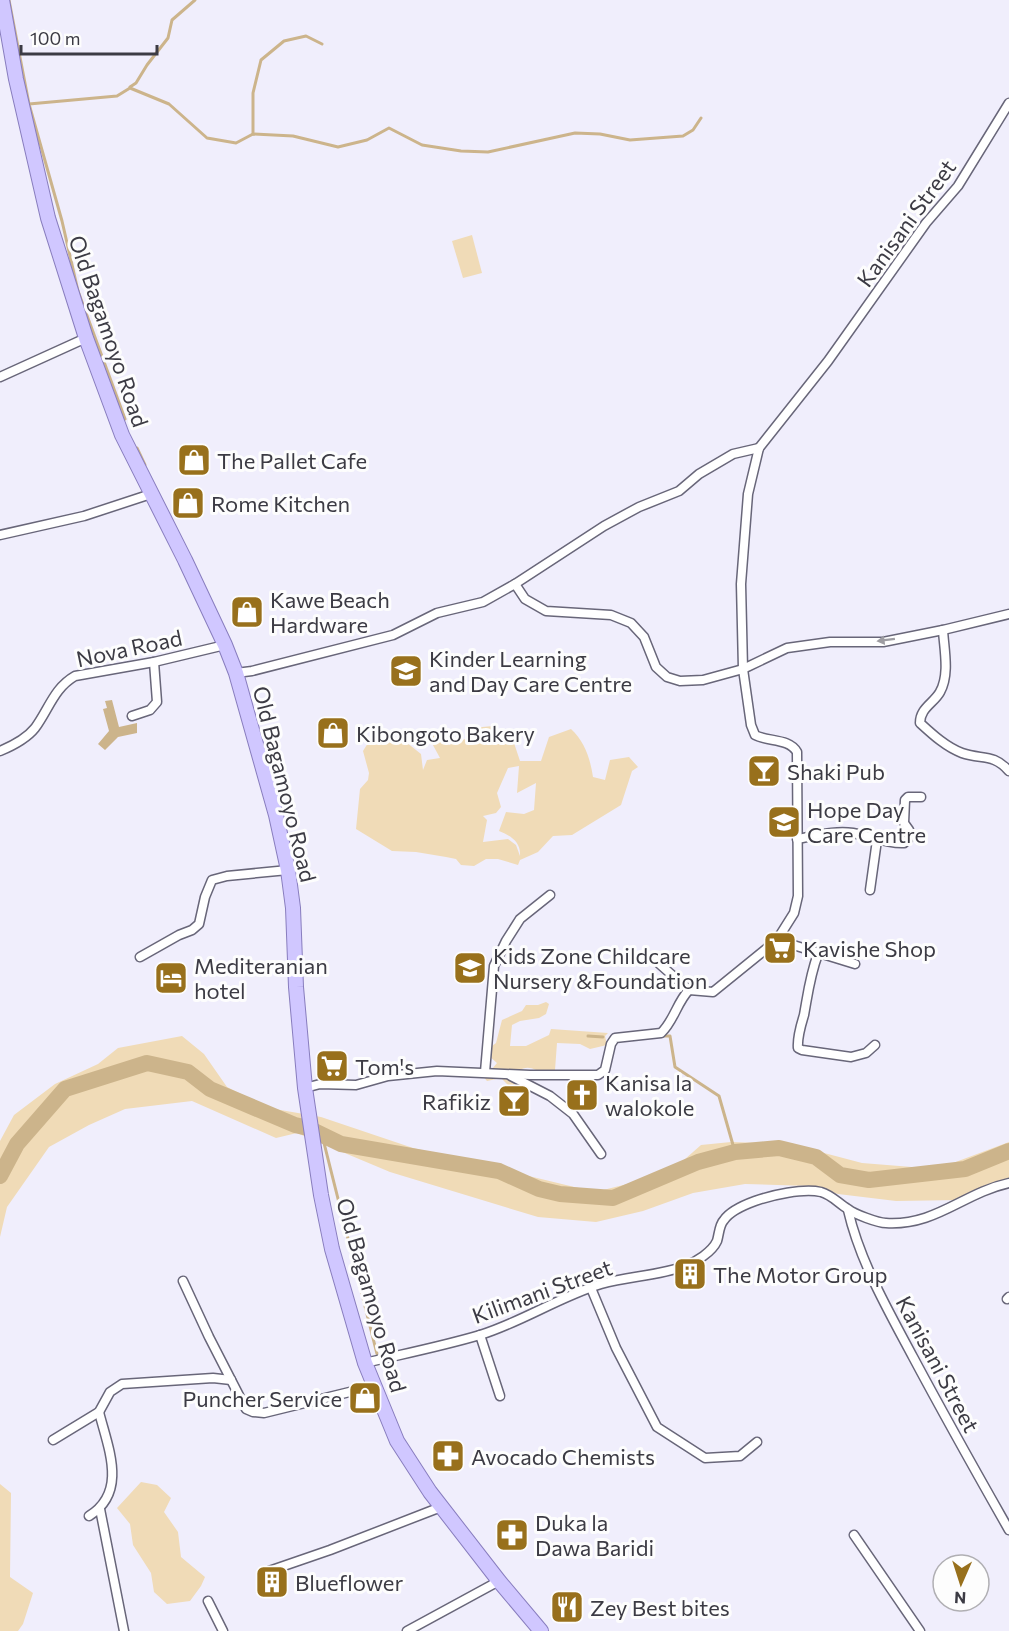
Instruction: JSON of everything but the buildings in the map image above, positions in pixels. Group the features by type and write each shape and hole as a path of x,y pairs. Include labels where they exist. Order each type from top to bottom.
{"main road":[{"name":"Old Bagamoyo Road","path":"2,0 16,79 48,218 86,338 116,420 225,645 236,673 276,815 288,870 293,908 296,987 305,1088 321,1195 332,1249 365,1363 397,1440 441,1507 542,1631"}],"street":[{"name":"Kanisani Street","path":"759,448 828,361 926,223 958,186 1009,103"},
{"path":"0,377 86,338"},
{"path":"236,673 260,669 393,634 436,613 483,602 604,526 639,507 679,491 699,474 733,454 759,448 748,494 741,584 743,669 751,725 755,735 764,740 794,746 797,752 798,896 794,913 777,940 713,992 702,993 689,990 655,960"},
{"path":"0,535 84,516 151,494"},
{"path":"515,584 525,599 546,611 610,615 631,622 644,637 656,667 667,677 680,681 703,680 743,669 787,648 830,642 883,642 1009,614"},
{"path":"943,630 944,679 940,692 923,711 920,723 946,744 963,753 994,759 1009,771"},
{"name":"Nova Road","path":"0,751 21,740 34,729 58,690 75,676 154,662 225,645"},
{"path":"132,716 150,710 157,702 154,662"},
{"path":"797,839 824,834 852,833 877,840 904,843 909,838 909,830 904,823 905,800 908,797 921,797"},
{"path":"870,890 877,840"},
{"path":"140,957 192,930 199,924 205,897 212,880 227,876 288,870"},
{"path":"484,1072 494,966 520,919 550,895"},
{"path":"777,940 855,964"},
{"path":"818,954 809,979 797,1041 798,1048 851,1057 866,1053 875,1045"},
{"path":"305,1088 320,1084 356,1085 406,1074 437,1071 592,1076 603,1073 605,1070 611,1044 615,1038 661,1032 689,990"},
{"path":"508,1075 550,1096 573,1114 601,1154"},
{"name":"Kilimani Street","path":"365,1363 480,1335 516,1321 557,1300 591,1288 686,1266 705,1255 716,1244 723,1220 738,1208 756,1201 792,1192 821,1192 837,1200 848,1210 884,1224 921,1221 941,1214 970,1197 1009,1183"},
{"name":"Kanisani Street","path":"848,1210 853,1233 883,1300 1009,1530"},
{"path":"183,1281 246,1409 264,1413 374,1386"},
{"path":"591,1288 616,1348 657,1427 705,1458 740,1456 757,1442"},
{"path":"480,1335 500,1396"},
{"path":"53,1440 99,1412 110,1392 122,1384 213,1378 231,1380"},
{"path":"89,1516 100,1509 108,1496 112,1466 99,1412"},
{"path":"269,1571 441,1507"},
{"path":"100,1509 124,1631"},
{"path":"855,1535 920,1631"},
{"path":"407,1631 499,1581"},
{"path":"207,1601 223,1631"}],"shaded area":[{"path":"472,235 482,273 463,278 452,241"},
{"path":"112,700 119,727 137,723 137,733 118,737 105,750 98,744 109,731 103,709 107,708 105,701"},
{"path":"493,726 512,737 520,761 541,761 549,737 571,729 580,739 586,751 593,777 605,780 610,760 629,757 638,767 632,771 621,805 572,835 553,836 538,852 520,860 518,865 498,859 486,859 474,866 461,865 456,859 416,852 392,851 356,829 360,789 368,780 369,773 363,751 368,743 406,742 421,754 423,770 427,760 440,758 428,736 444,734 449,745 465,739 472,728","holes":["519,766 517,793 536,783 534,810 524,814 506,812 499,831 514,840 519,847 520,856 516,845 508,839 483,842 487,820 483,816 496,813 501,807 497,793 508,768"]},
{"path":"546,1002 549,1004 546,1014 512,1025 510,1046 526,1046 549,1035 551,1029 608,1033 605,1036 607,1045 590,1049 580,1044 557,1043 555,1070 550,1076 537,1075 536,1070 531,1068 518,1071 520,1086 516,1090 501,1078 487,1081 481,1074 492,1069 497,1063 489,1056 488,1049 496,1043 502,1020 522,1011 526,1005"},
{"path":"182,1036 204,1054 227,1087 269,1108 321,1117 413,1148 595,1192 668,1174 701,1145 731,1142 790,1144 862,1163 937,1169 1009,1142 1009,1181 960,1200 896,1201 838,1194 809,1186 745,1184 693,1193 643,1211 596,1222 538,1217 390,1172 297,1133 276,1138 192,1101 125,1109 49,1147 7,1207 0,1237 0,1141 14,1115 55,1084 98,1064 118,1048"},
{"path":"141,1482 157,1485 171,1498 164,1512 178,1532 181,1557 205,1577 190,1601 167,1604 154,1592 151,1573 133,1545 130,1524 117,1508"},
{"path":"0,1484 11,1493 10,1577 33,1593 23,1624 18,1631 0,1631"}],"waterway":[{"path":"9,0 29,104"},
{"path":"130,87 136,83 168,38 172,20 195,0"},
{"path":"253,134 253,93 261,60 284,41 306,36 322,44"},
{"path":"125,419 78,291 62,221 29,104 117,96 130,88 169,104 207,138 236,143 253,134 293,136 338,147 367,140 389,128 422,145 461,151 488,152 575,133 600,134 630,140 683,136 693,130 701,118"},
{"path":"137,448 145,465"},
{"path":"588,1036 603,1037"},
{"path":"660,1036 670,1036 675,1067 719,1096 735,1152"},
{"path":"0,1176 17,1144 65,1089 147,1063 188,1072 210,1089 295,1125 308,1128 341,1144 499,1171 539,1189 560,1194 613,1198 698,1162 735,1152 779,1148 816,1157 840,1175 869,1180 965,1169 1009,1151"},
{"path":"322,1135 377,1354"}],"place":[{"name":"The Pallet Cafe","path":"194,460"},
{"name":"Rome Kitchen","path":"188,503"},
{"name":"Kawe Beach Hardware","path":"247,612"},
{"name":"Kinder Learning and Day Care Centre","path":"406,671"},
{"name":"Kibongoto Bakery","path":"333,733"},
{"name":"Shaki Pub","path":"764,771"},
{"name":"Hope Day Care Centre","path":"784,822"},
{"name":"Kavishe Shop","path":"780,948"},
{"name":"Kids Zone Childcare Nursery &Foundation","path":"470,968"},
{"name":"Mediteranian hotel","path":"171,978"},
{"name":"Tom's","path":"332,1066"},
{"name":"Kanisa la walokole","path":"582,1095"},
{"name":"Rafikiz","path":"514,1101"},
{"name":"The Motor Group","path":"690,1274"},
{"name":"Puncher Service","path":"365,1398"},
{"name":"Avocado Chemists","path":"448,1456"},
{"name":"Duka la Dawa Baridi","path":"512,1535"},
{"name":"Blueflower","path":"272,1582"},
{"name":"Zey Best bites","path":"567,1607"}]}
